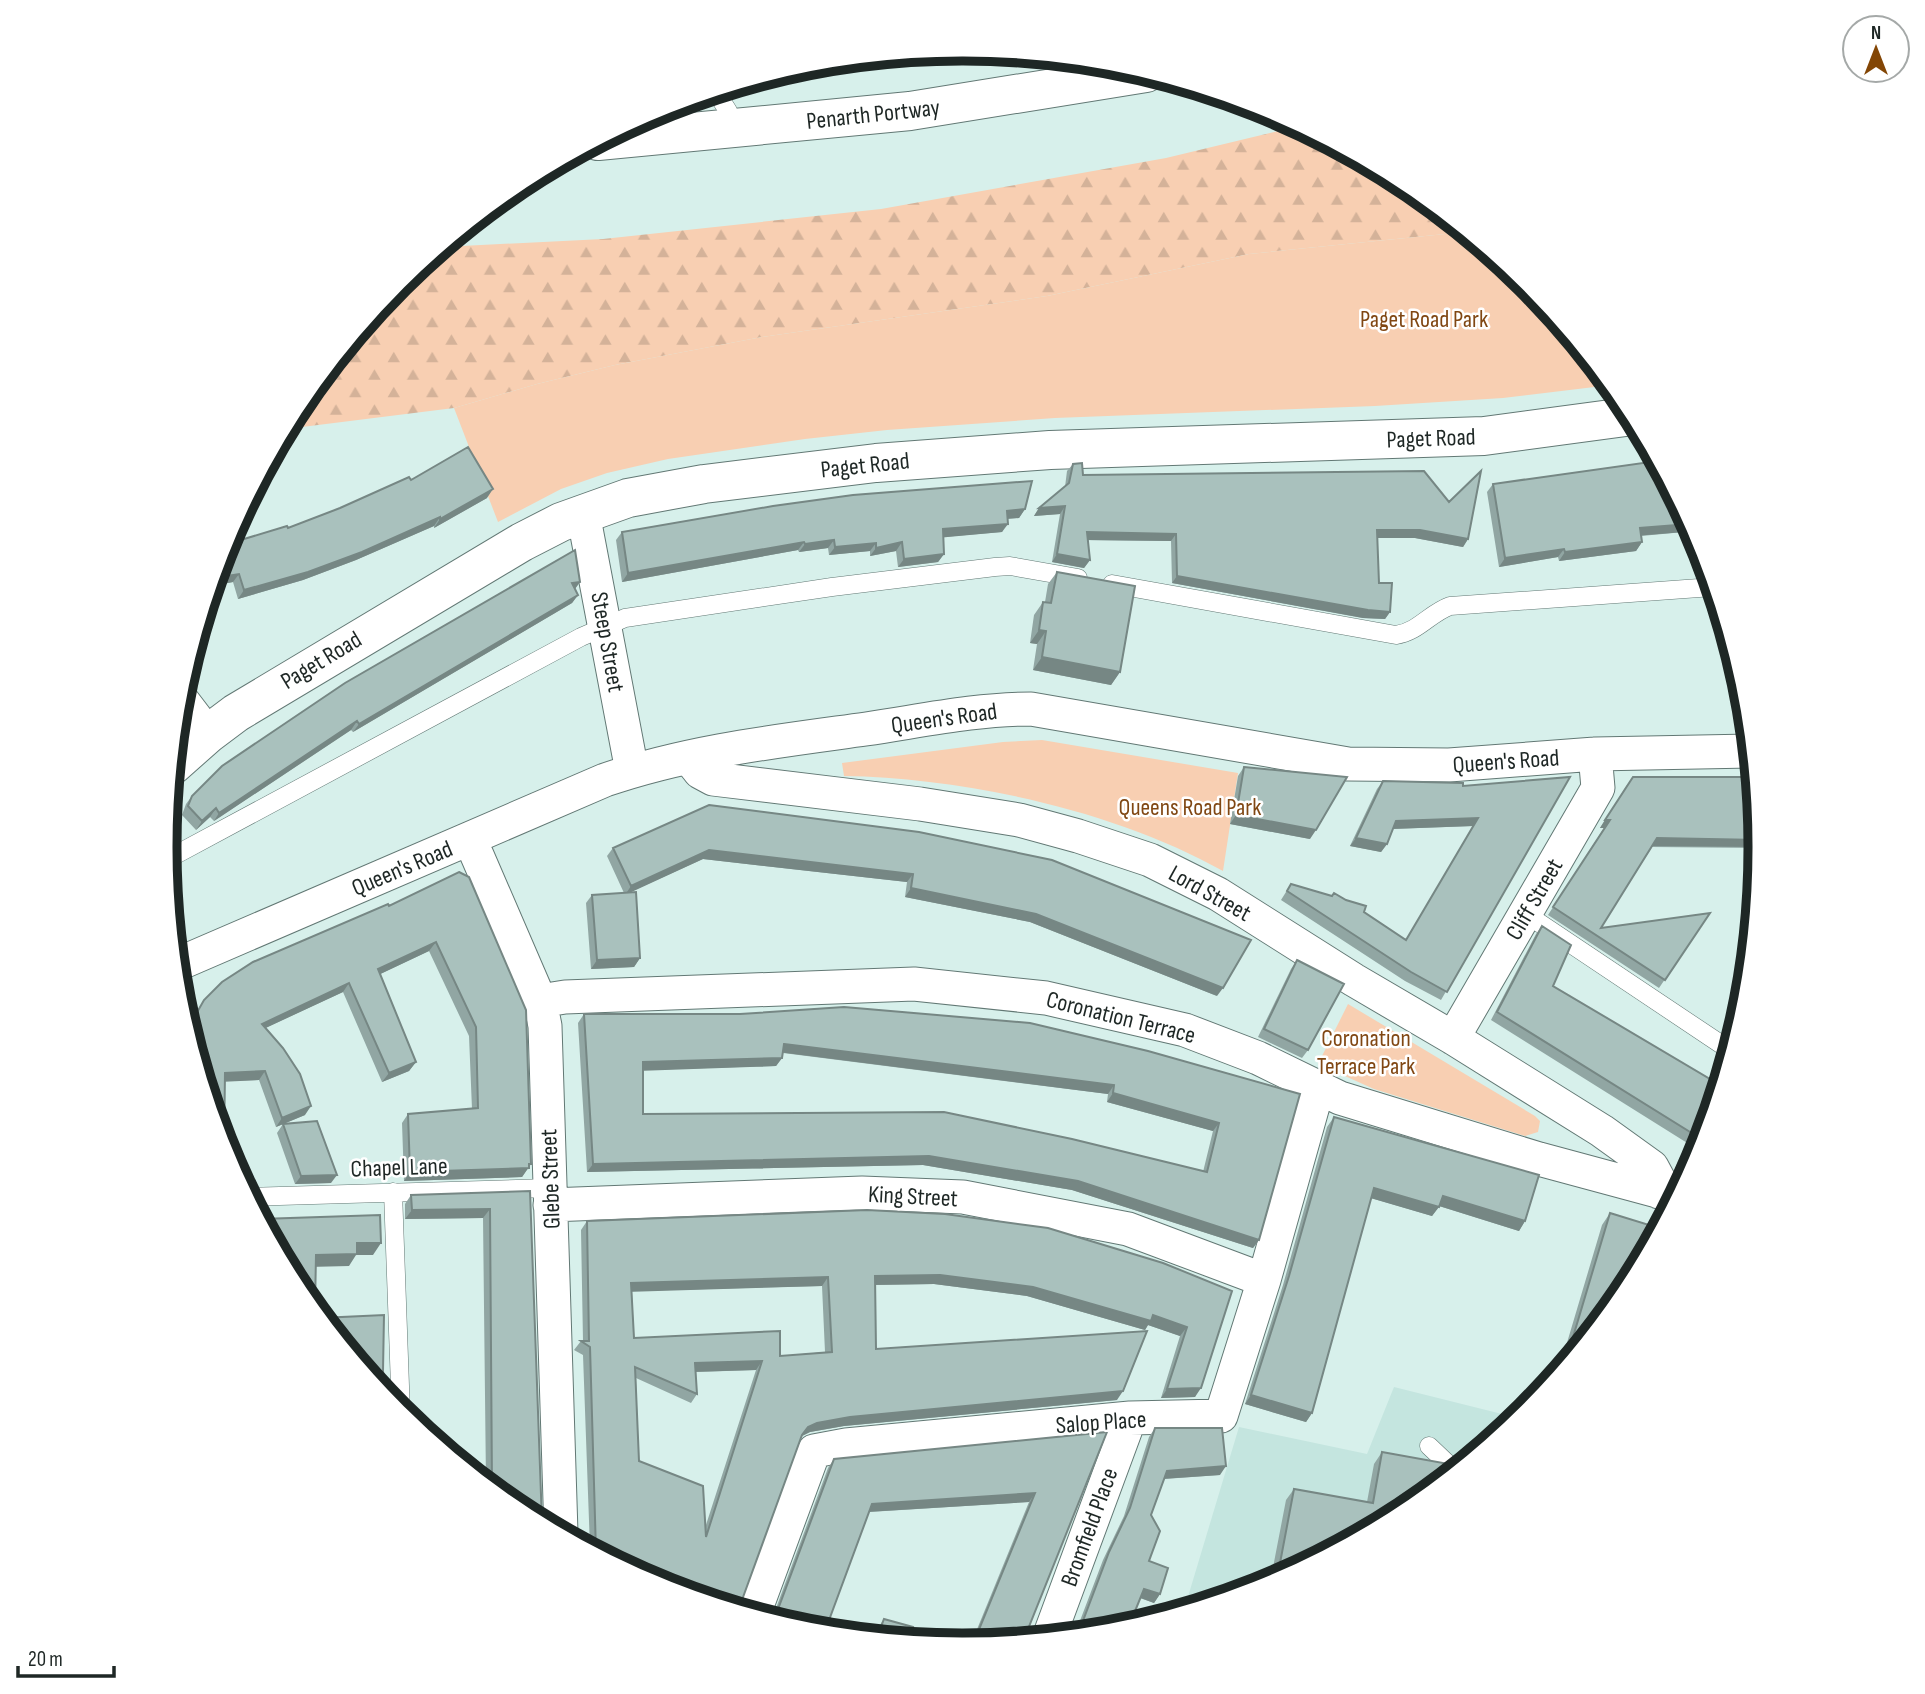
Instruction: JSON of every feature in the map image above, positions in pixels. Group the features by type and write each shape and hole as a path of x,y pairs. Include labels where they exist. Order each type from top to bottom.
{"street":[{"name":"Penarth Portway","path":"631,135 730,129 910,111 1121,77"},
{"name":"Paget Road","path":"182,757 208,733 276,687 522,541 611,503 671,490 876,463 1050,450 1484,436 1621,418"},
{"name":"Steep Street","path":"583,513 632,771"},
{"path":"189,709 208,733"},
{"name":"Queen's Road","path":"185,961 632,771 764,744 1007,709 1031,709 1348,764 1449,765 1595,754 1743,751"},
{"name":"Cliff Street","path":"1453,1038 1598,788 1595,754"},
{"name":"Lord Street","path":"689,758 701,772 713,779 920,804 1019,820 1150,860 1218,894 1602,1131 1652,1167 1668,1193"},
{"name":"Glebe Street","path":"470,839 540,1001 545,1026 561,1521"},
{"name":"Coronation Terrace","path":"540,1001 565,997 914,984 1046,998 1185,1030 1258,1058 1340,1098 1668,1194"},
{"name":"Salop Place","path":"757,1605 814,1451 846,1445 1130,1418 1221,1416 1264,1280 1318,1088"},
{"name":"King Street","path":"550,1196 862,1193 963,1198 1128,1230 1264,1280"},
{"name":"Bromfield Place","path":"1053,1627 1130,1418"}],"lane":[{"path":"721,100 728,111 730,129"},
{"path":"177,854 569,643 625,618 832,587 1002,566 1396,635 1407,634 1438,610 1450,606 1704,588"},
{"path":"1526,914 1722,1045"},
{"path":"393,1192 400,1396"},
{"name":"Chapel Lane","path":"259,1197 393,1192 550,1196"},
{"path":"1429,1446 1448,1464"}],"shaded area":[{"path":"1394,1387 1505,1415 1441,1470 1355,1527 1310,1552 1263,1573 1187,1600 1239,1427 1367,1454"}],"green space":[{"path":"1283,130 1355,167 1399,194 1453,233 1249,254 1047,296 762,337 615,365 454,408 298,427 339,369 372,329 407,291 456,246 603,239 881,209 1166,158"},
{"name":"Paget Road Park","path":"1453,233 1518,291 1553,329 1599,386 1503,398 1375,406 1055,418 887,430 805,439 668,459 607,473 561,489 498,522 454,408 615,365 762,337 1047,296 1249,254"},
{"name":"Queens Road Park","path":"1042,740 1238,773 1223,871 1136,831 1089,815 990,791 940,783 844,776 842,763 1003,742"},
{"name":"Coronation Terrace Park","path":"1348,1004 1535,1116 1540,1121 1538,1132 1525,1136 1374,1089 1318,1064"}],"building":[{"path":"468,447 493,489 440,519 308,572 244,590 239,574 225,576 240,540 287,526 288,528 409,477 411,480"},
{"path":"1647,462 1679,525 1640,528 1642,542 1505,558 1493,484"},
{"path":"1082,463 1083,475 1424,471 1449,502 1481,471 1468,539 1420,530 1377,530 1379,583 1392,583 1390,612 1177,576 1176,534 1087,532 1090,560 1057,554 1065,506 1039,508 1069,483 1073,464"},
{"path":"1032,481 1025,509 1007,511 1008,524 943,529 944,554 904,559 902,542 876,548 876,543 835,547 834,540 804,542 628,573 622,532 853,495"},
{"path":"575,550 580,582 572,583 578,595 359,724 357,721 219,813 216,808 202,821 188,806 192,796 222,766 345,683"},
{"path":"1057,572 1135,586 1120,672 1042,657 1046,631 1039,630 1043,602 1051,603"},
{"path":"1244,767 1347,777 1316,830 1236,815"},
{"path":"1570,777 1447,992 1411,972 1287,891 1291,884 1332,896 1334,893 1366,906 1364,912 1406,940 1478,818 1396,821 1387,844 1356,838 1383,781 1463,783 1463,786"},
{"path":"1633,777 1745,777 1748,840 1657,838 1601,928 1710,913 1665,980 1553,907 1610,820 1605,820"},
{"path":"709,805 919,832 1052,860 1251,940 1223,988 1036,914 911,888 913,874 709,850 631,886 613,848"},
{"path":"459,872 469,877 526,1010 529,1168 410,1172 408,1114 478,1108 476,1027 436,942 378,969 416,1062 389,1073 349,983 262,1024 283,1048 300,1074 311,1106 282,1118 265,1071 225,1073 224,1116 196,1015 204,1000 222,982 253,962 388,904 389,906"},
{"path":"636,892 640,958 597,960 592,895"},
{"path":"1542,926 1571,945 1553,986 1712,1081 1694,1134 1497,1012"},
{"path":"1297,960 1344,984 1308,1050 1264,1029"},
{"path":"844,1007 1030,1023 1148,1051 1300,1094 1259,1240 1078,1181 929,1156 593,1164 584,1014 740,1014","holes":["784,1044 1114,1085 1113,1093 1219,1123 1207,1172 1072,1139 944,1112 643,1114 643,1062 782,1058"]},
{"path":"1334,1117 1539,1175 1525,1221 1443,1196 1439,1207 1374,1188 1312,1413 1251,1395 1289,1276"},
{"path":"317,1121 337,1175 301,1176 283,1124"},
{"path":"530,1191 542,1510 492,1476 490,1209 412,1210 411,1195"},
{"path":"867,1210 945,1214 1048,1228 1163,1263 1232,1291 1201,1388 1167,1389 1187,1327 1153,1315 1151,1321 1033,1287 940,1275 875,1276 876,1349 1147,1331 1123,1391 850,1417 808,1427 802,1435 742,1600 662,1573 596,1541 590,1347 581,1341 589,1341 587,1221","holes":["828,1277 832,1352 780,1356 780,1331 634,1338 631,1283","762,1361 706,1537 703,1486 639,1461 635,1367 697,1394 695,1363"]},
{"path":"1610,1213 1651,1225 1616,1284 1571,1343"},
{"path":"380,1215 381,1243 357,1243 357,1254 316,1255 315,1293 271,1219"},
{"path":"384,1315 384,1378 372,1365 333,1317"},
{"path":"1155,1428 1222,1428 1226,1466 1167,1471 1151,1515 1160,1531 1149,1561 1168,1568 1160,1594 1144,1589 1134,1614 1082,1623 1109,1552 1130,1508"},
{"path":"1107,1432 1028,1630 978,1632 1035,1493 872,1504 829,1621 778,1610 834,1459"},
{"path":"1382,1452 1449,1464 1399,1500 1355,1527 1280,1566 1294,1489 1373,1503"},
{"path":"884,1619 913,1627 912,1631 880,1628"}]}
